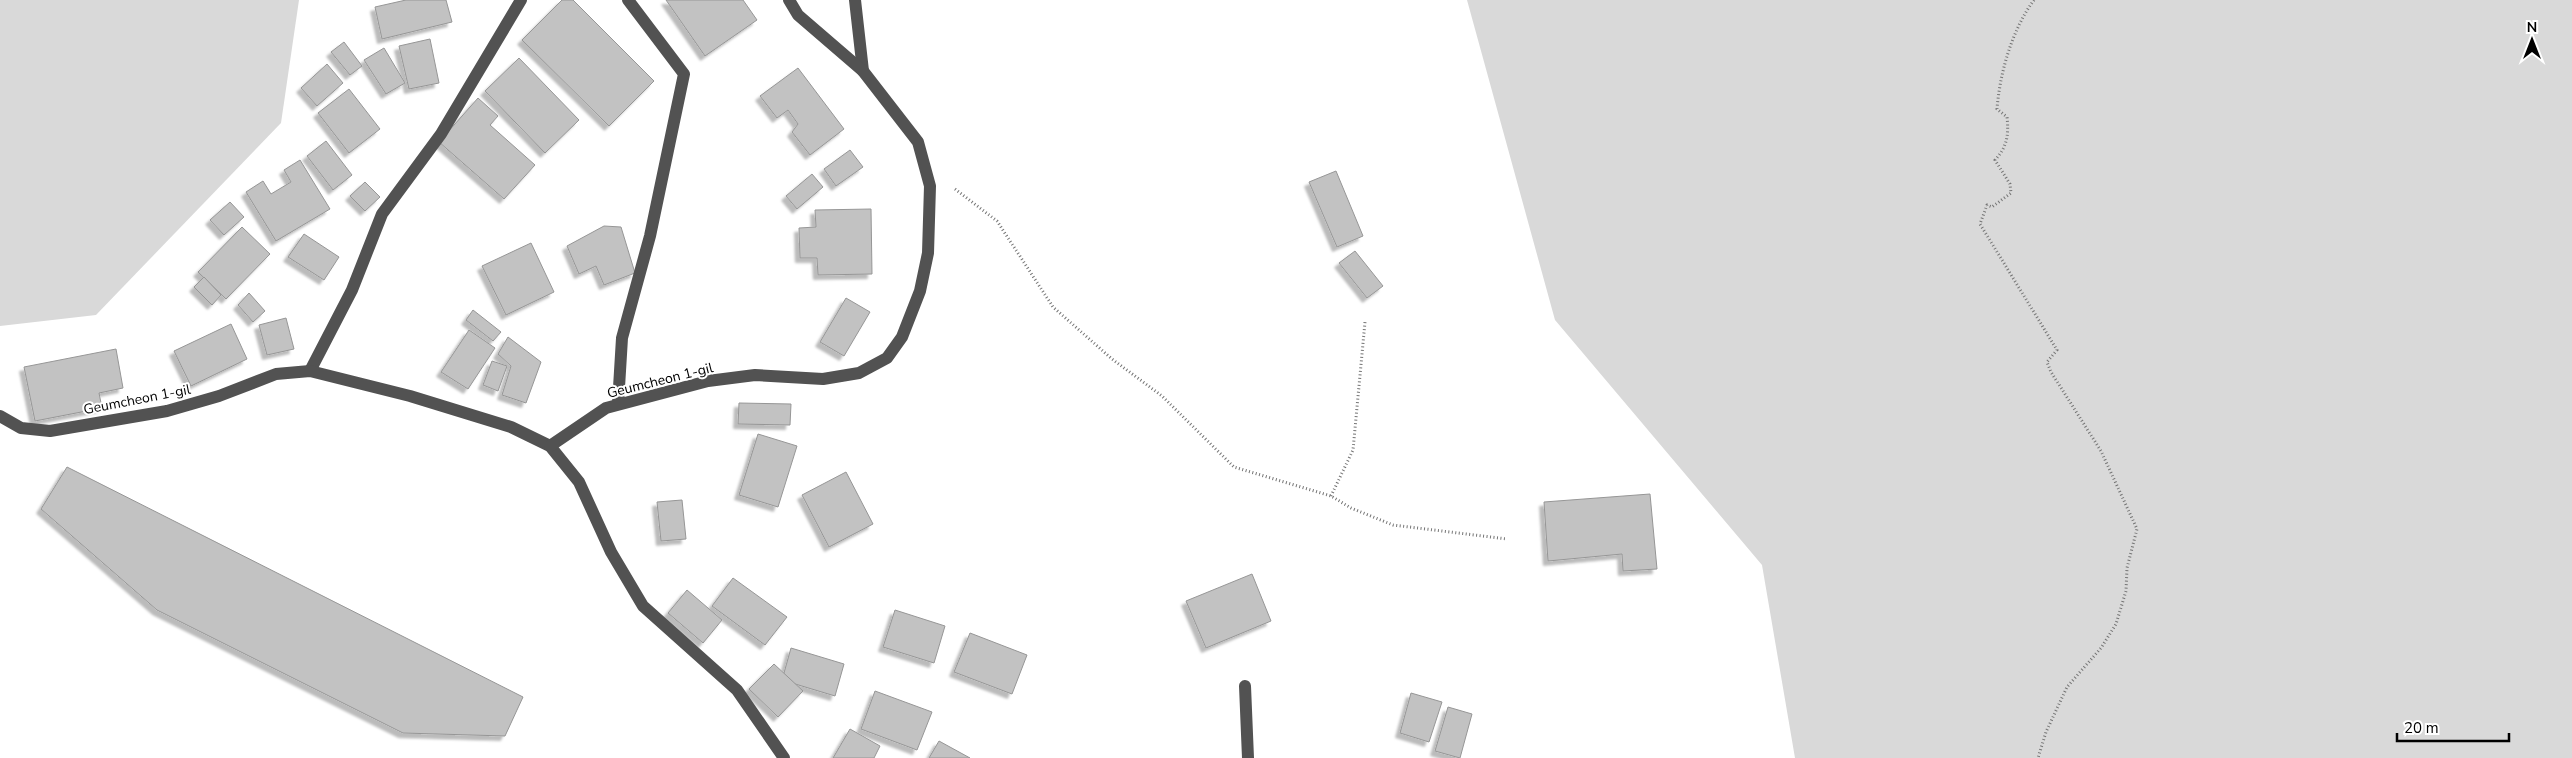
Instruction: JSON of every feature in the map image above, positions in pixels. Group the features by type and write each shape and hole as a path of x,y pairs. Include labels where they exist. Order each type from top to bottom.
{"street":[{"path":"310,371 352,290 382,214 442,134 521,0"},
{"path":"618,404 622,338 650,236 684,74 628,0"},
{"name":"Geumcheon 1-gil","path":"550,446 606,408 708,381 755,375 823,379 859,373 886,358 902,337 920,291 928,253 930,186 918,142 863,71 798,15 789,0"},
{"path":"854,0 863,71"},
{"name":"Geumcheon 1-gil","path":"0,416 21,428 50,431 167,411 220,396 276,374 310,371 410,396 511,427 550,446 579,482 611,552 643,606 737,690 784,758"},
{"path":"1245,686 1248,758"}],"path":[{"path":"2034,0 2021,18 1999,85 1997,109 2007,117 2008,130 2005,149 1995,160 2010,184 2011,193 1992,207 1987,205 1980,224 2057,350 2047,362 2051,372 2101,451 2137,529 2127,568 2126,591 2116,624 2101,648 2067,687 2046,732 2038,758"},
{"path":"925,166 997,221 1053,306 1112,359 1162,396 1234,466 1331,496 1351,508 1393,525 1506,539"},
{"path":"1331,496 1353,450 1365,322"}],"shaded area":[{"path":"0,0 299,0 281,123 96,315 0,326"},
{"path":"1467,0 2572,0 2572,758 1795,758 1762,565 1555,320"}],"building":[{"path":"406,0 446,0 452,22 382,39 375,7"},
{"path":"562,0 573,0 654,81 609,126 522,40"},
{"path":"666,0 743,0 757,20 705,56"},
{"path":"430,39 439,83 409,89 399,46"},
{"path":"344,42 362,66 350,75 331,52"},
{"path":"384,48 405,83 386,94 364,60"},
{"path":"519,58 579,120 545,153 485,91"},
{"path":"327,64 343,83 317,106 301,88"},
{"path":"798,68 844,129 810,155 792,132 798,124 788,110 777,118 760,96"},
{"path":"349,89 380,129 349,153 318,113"},
{"path":"478,98 498,116 490,125 535,165 504,199 439,142"},
{"path":"326,141 352,175 333,190 307,156"},
{"path":"850,150 863,167 836,186 824,169"},
{"path":"300,160 330,209 276,241 246,192 263,181 271,194 291,182 284,170"},
{"path":"1336,171 1363,236 1337,247 1309,182"},
{"path":"812,174 823,187 797,209 786,196"},
{"path":"365,182 380,197 365,211 350,196"},
{"path":"230,202 244,217 224,235 210,220"},
{"path":"871,209 872,274 818,275 817,258 800,258 799,228 816,227 815,210"},
{"path":"604,226 621,227 635,273 604,285 596,266 579,274 567,246"},
{"path":"242,227 270,254 226,299 198,272"},
{"path":"304,234 339,257 324,280 288,257"},
{"path":"531,243 554,292 506,315 482,266"},
{"path":"1355,251 1383,286 1367,298 1339,263"},
{"path":"204,277 221,295 212,305 194,287"},
{"path":"249,293 265,311 253,322 238,305"},
{"path":"846,298 870,312 844,356 820,342"},
{"path":"473,310 501,332 493,341 466,320"},
{"path":"286,318 294,349 267,355 259,325"},
{"path":"231,324 247,359 191,386 174,351"},
{"path":"469,330 495,348 468,389 441,372"},
{"path":"508,337 541,362 526,403 502,395 511,366 498,354"},
{"path":"116,349 123,388 99,393 102,408 35,421 24,367"},
{"path":"492,361 507,366 498,391 483,385"},
{"path":"739,403 791,404 790,425 738,424"},
{"path":"758,434 797,446 778,507 739,495"},
{"path":"67,467 523,697 505,736 403,733 157,610 41,509"},
{"path":"846,472 873,524 829,547 802,495"},
{"path":"1650,494 1657,569 1623,571 1622,554 1548,561 1544,502"},
{"path":"682,500 686,539 661,541 657,502"},
{"path":"1252,574 1271,621 1206,648 1186,601"},
{"path":"733,578 787,617 765,645 712,606"},
{"path":"687,590 722,620 703,643 668,613"},
{"path":"895,610 945,626 934,663 883,647"},
{"path":"970,633 1027,655 1012,694 954,672"},
{"path":"791,648 844,664 835,696 782,680"},
{"path":"774,664 803,691 778,717 749,689"},
{"path":"875,691 932,712 917,750 861,729"},
{"path":"1411,693 1442,702 1429,742 1400,733"},
{"path":"1448,707 1472,714 1460,758 1435,751"},
{"path":"850,729 880,746 874,758 833,758"},
{"path":"939,741 970,758 929,758"}]}
